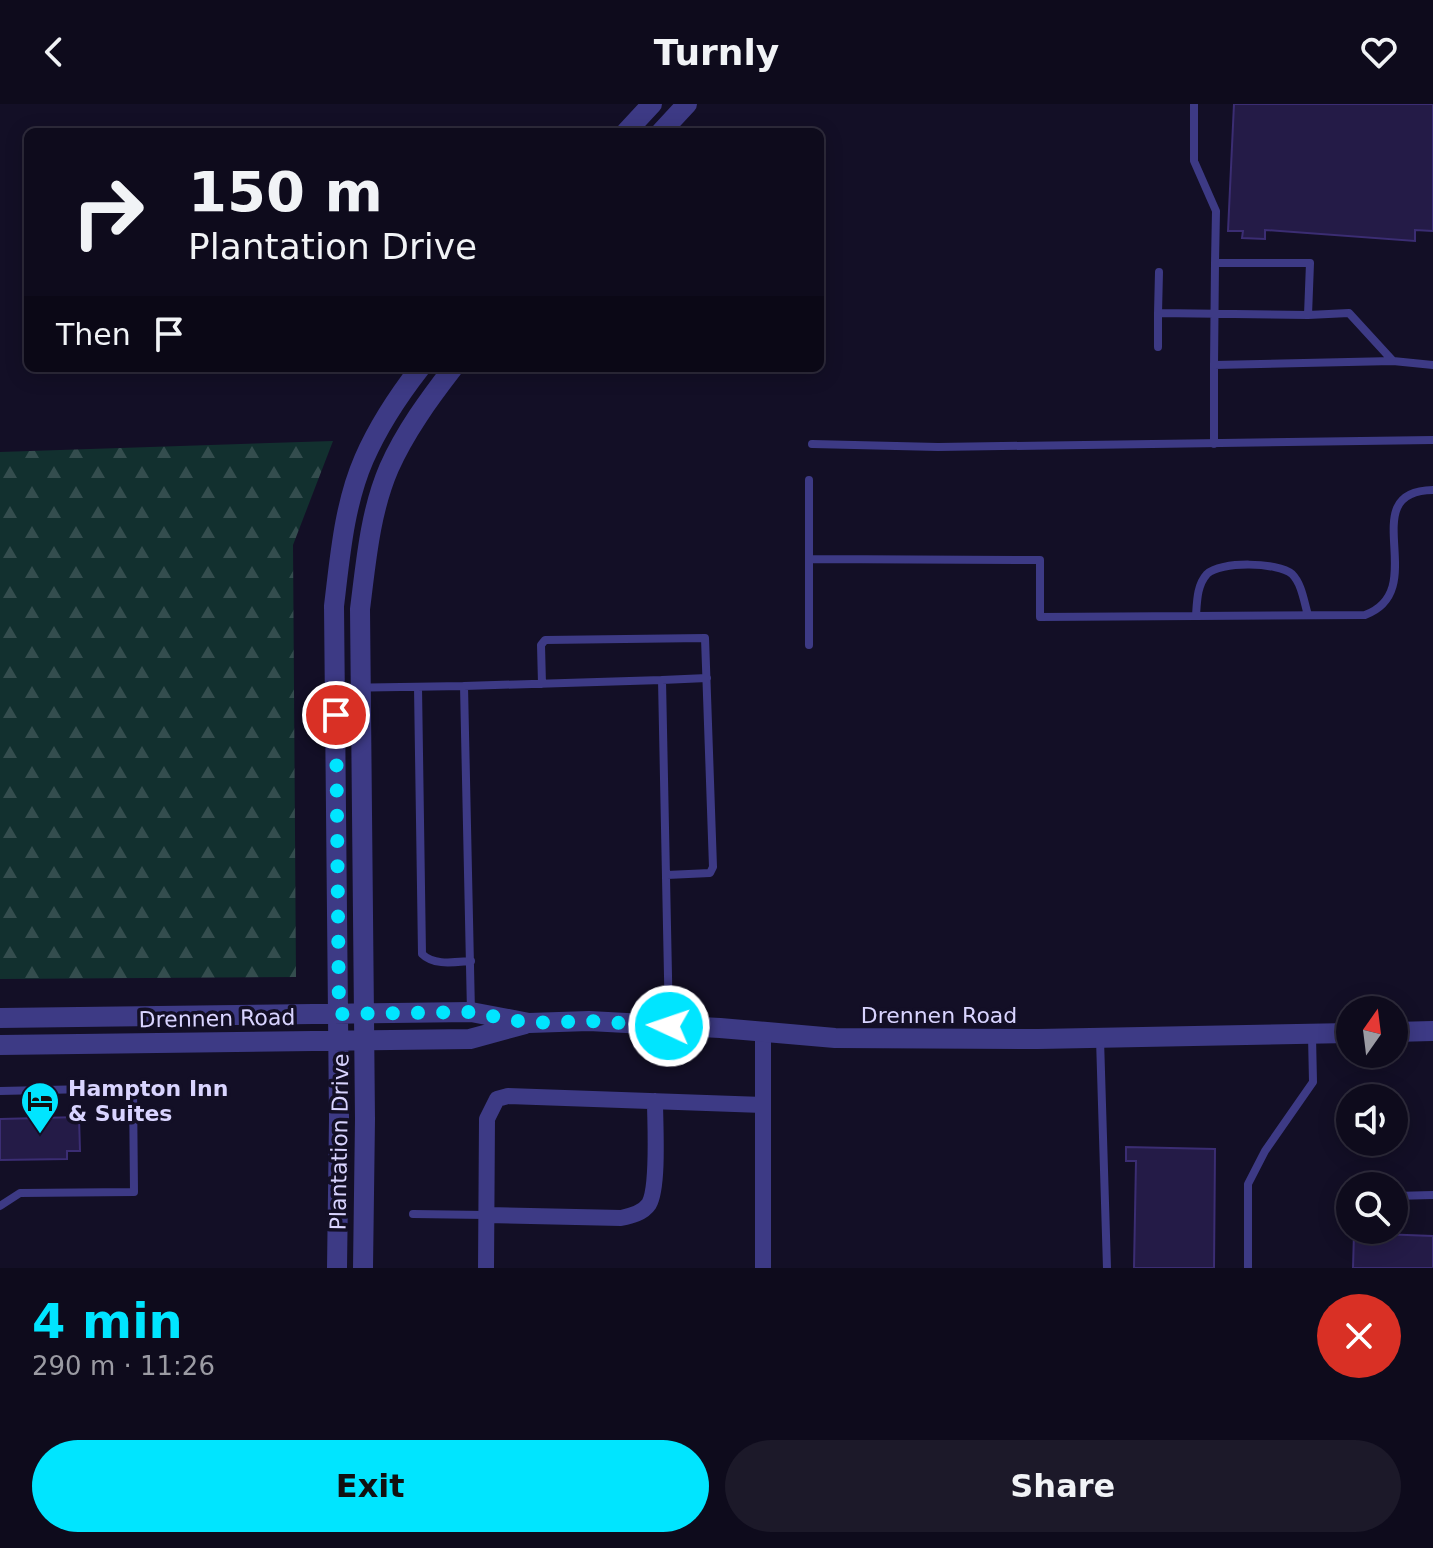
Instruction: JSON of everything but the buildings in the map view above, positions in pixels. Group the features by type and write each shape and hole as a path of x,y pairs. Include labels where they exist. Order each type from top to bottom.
{"street":[{"path":"630,128 652,104"},
{"path":"665,128 687,104"},
{"name":"Plantation Drive","path":"337,1268 339,1014 334,606 343,534 364,459 417,372"},
{"name":"Plantation Drive","path":"363,1268 365,1014 360,609 368,539 388,469 427,402 450,372"},
{"path":"374,442 398,452"},
{"name":"Drennen Road","path":"0,1018 471,1012 529,1023 589,1021 835,1038 1100,1038 1336,1033"},
{"name":"Drennen Road","path":"0,1045 470,1039 529,1023"},
{"path":"1408,1032 1433,1031"},
{"path":"763,1032 763,1268"},
{"path":"486,1268 487,1119 497,1099 508,1096 763,1105"},
{"path":"486,1215 621,1218 637,1214 649,1204 653,1188 655,1101"}],"lane":[{"path":"1194,104 1194,161 1216,211 1214,444"},
{"path":"1215,263 1310,263 1308,315"},
{"path":"1158,347 1159,272"},
{"path":"1158,313 1349,313 1393,361"},
{"path":"1214,365 1393,361 1433,365"},
{"path":"812,444 938,447 1433,440"},
{"path":"809,480 809,645"},
{"path":"809,559 1040,560 1040,617 1365,615 1389,603 1397,591 1399,503 1408,494 1433,490"},
{"path":"1196,616 1200,587 1214,569 1257,566 1290,572 1297,580 1308,615"},
{"path":"542,684 541,645 545,640 705,638 712,870 667,875"},
{"path":"336,688 707,678"},
{"path":"662,680 669,1026"},
{"path":"464,686 471,1012"},
{"path":"418,687 422,954 435,961 471,961"},
{"path":"1248,1268 1248,1184 1265,1151 1313,1082 1312,1033"},
{"path":"1100,1038 1107,1268"},
{"path":"0,1091 133,1088 134,1177 134,1192 20,1193 0,1206"},
{"path":"1408,1196 1433,1195"},
{"path":"413,1214 486,1215"}],"green space":[{"path":"333,441 293,545 296,977 0,979 0,452"}],"place":[{"name":"Hampton Inn & Suites","path":"40,1135"}],"route":[{"path":"336,715 339,1014 471,1012 529,1023 589,1021 669,1026"}]}
